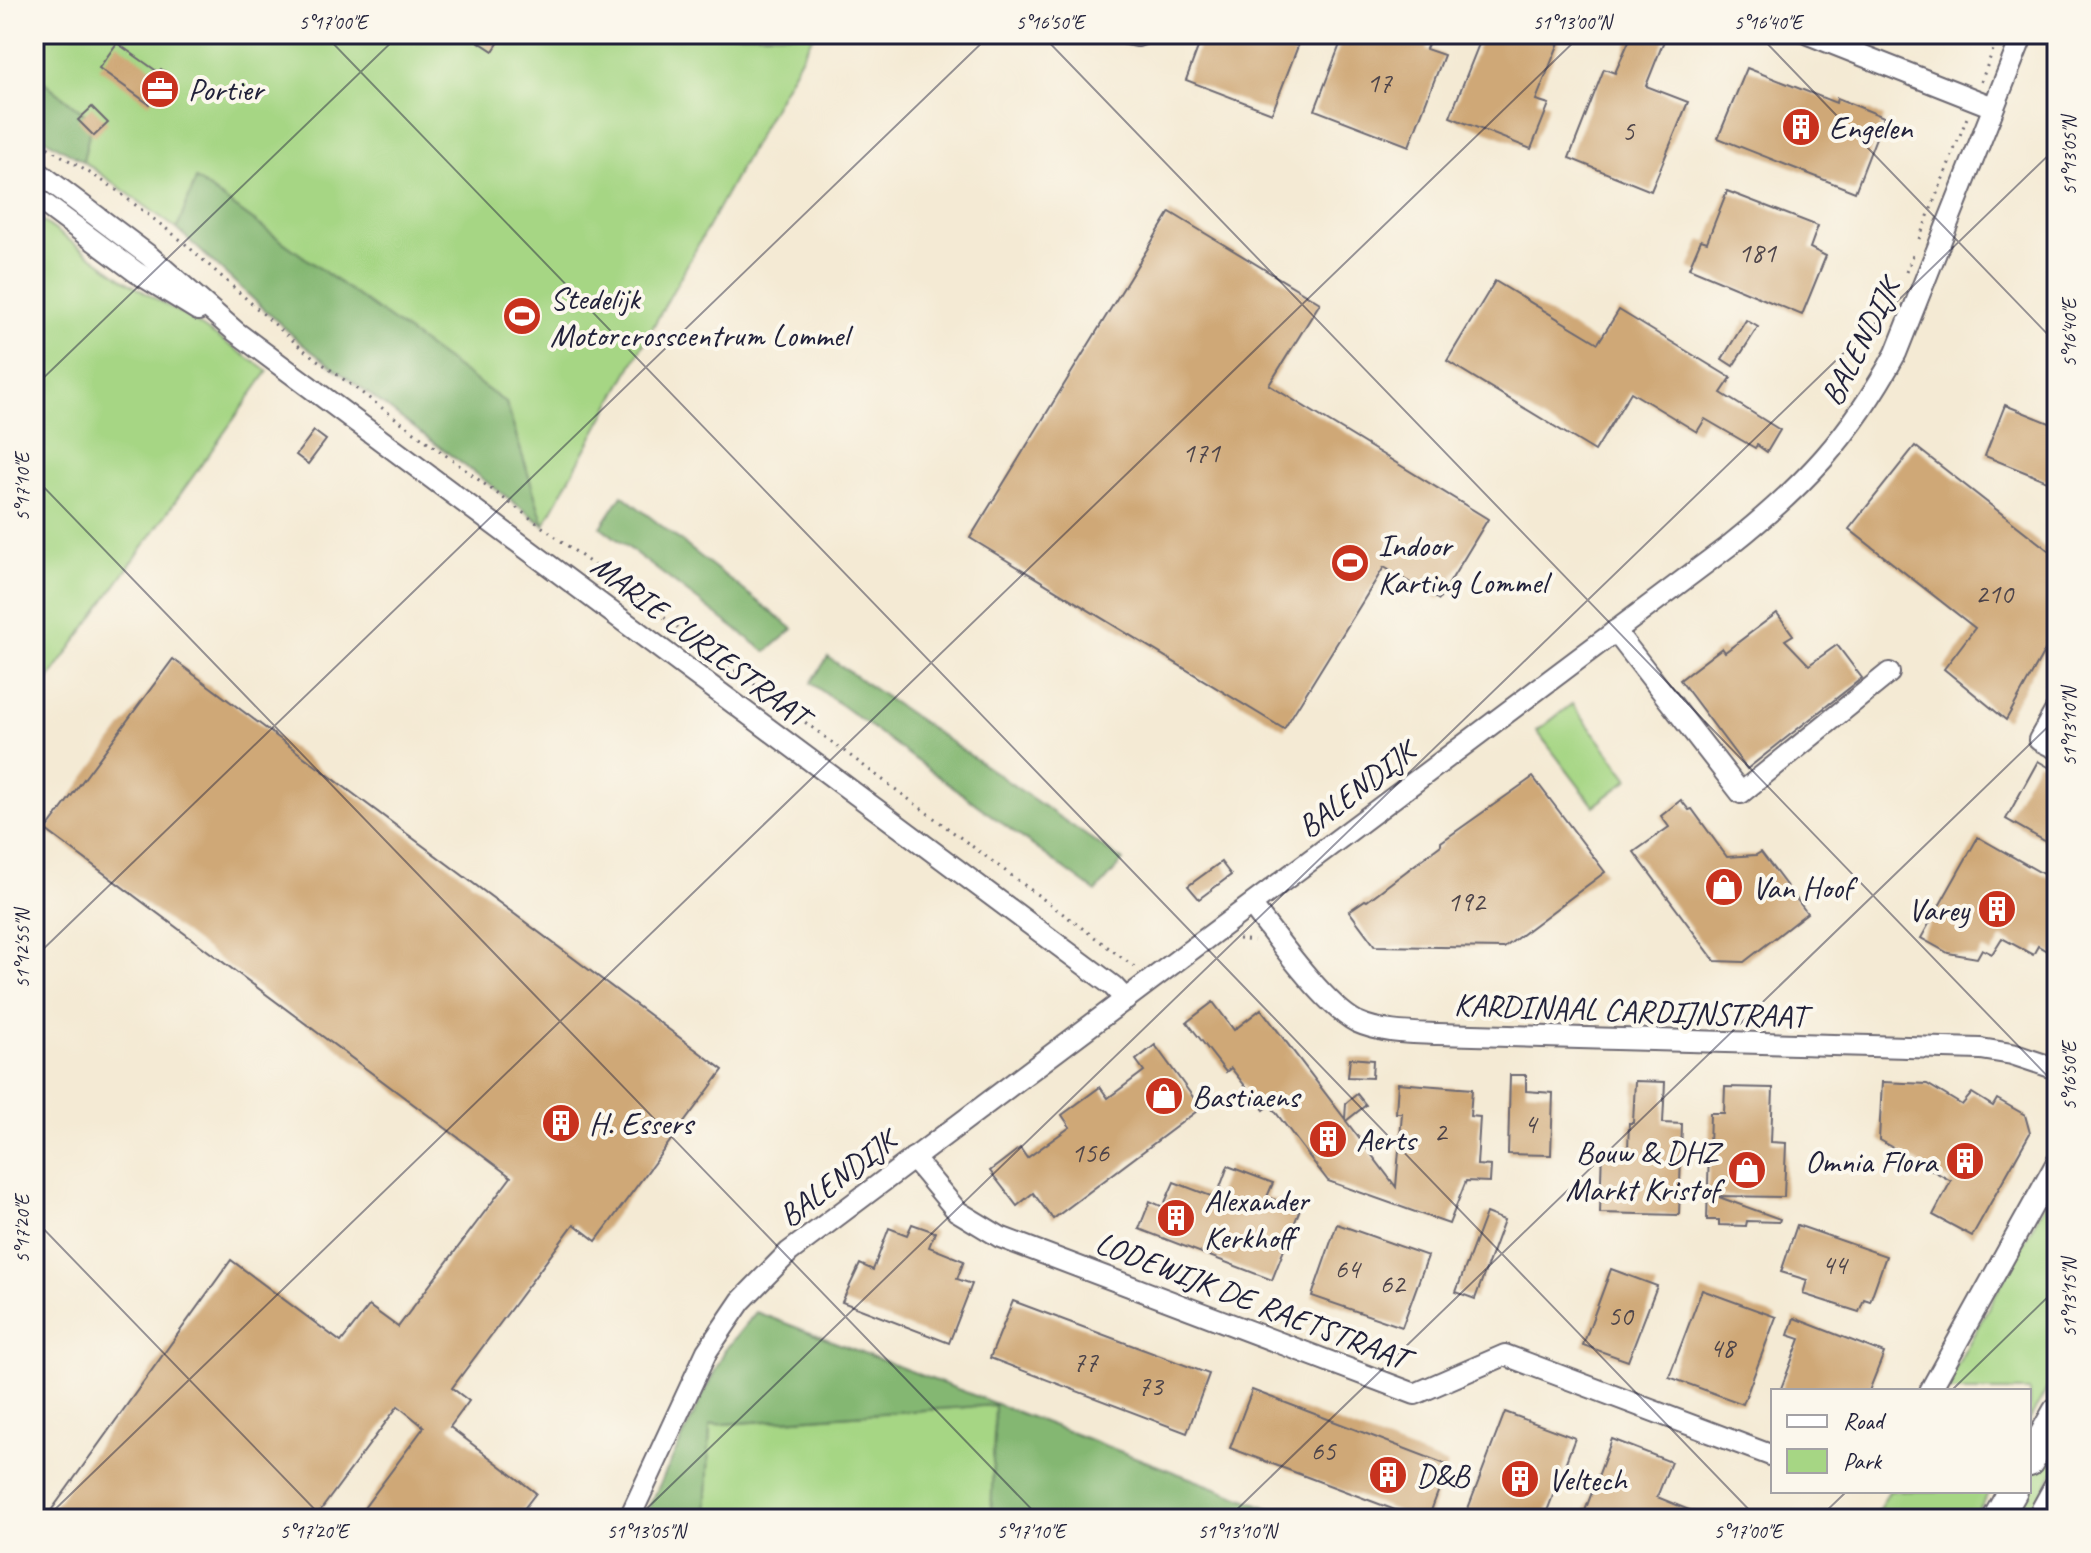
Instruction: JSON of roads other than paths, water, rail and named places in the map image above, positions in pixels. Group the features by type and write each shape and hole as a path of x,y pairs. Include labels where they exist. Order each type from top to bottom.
{"highway":[{"path":"2031,1458 2057,1412"},
{"path":"2041,1519 2057,1490"},
{"path":"1997,1519 2012,1493"}],"street":[{"path":"1127,34 1143,34"},
{"path":"1808,34 1983,103"},
{"name":"BALENDIJK","path":"629,1519 690,1383 723,1324 789,1252 1762,520 1815,470 1843,439 1870,400 1896,353 1983,103 2023,34"},
{"name":"MARIE CURIESTRAAT","path":"34,169 148,255 236,332 955,867 1113,986 1126,1000"},
{"name":"MARIE CURIESTRAAT","path":"34,196 136,272 236,332"},
{"path":"1615,631 1741,793 1889,673"},
{"path":"2057,708 2039,740 2057,749"},
{"name":"KARDINAAL CARDIJNSTRAAT","path":"1252,906 1337,1007 1357,1022 1381,1029 1454,1035 1981,1049 2012,1054 2057,1069"},
{"name":"LODEWIJK DE RAETSTRAAT","path":"913,1158 957,1211 1000,1237 1415,1394 1505,1355 1771,1455"},
{"path":"1931,1389 2057,1162"}],"place":[{"name":"Portier","path":"160,89"},
{"name":"Engelen","path":"1801,127"},
{"name":"Stedelijk Motorcrosscentrum Lommel","path":"522,316"},
{"name":"Indoor Karting Lommel","path":"1350,563"},
{"name":"Van Hoof","path":"1724,887"},
{"name":"Varey","path":"1997,909"},
{"name":"Bastiaens","path":"1164,1096"},
{"name":"H. Essers","path":"561,1123"},
{"name":"Aerts","path":"1328,1139"},
{"name":"Omnia Flora","path":"1965,1161"},
{"name":"Bouw & DHZ Markt Kristof","path":"1747,1170"},
{"name":"Alexander Kerkhoff","path":"1176,1218"},
{"name":"D&B","path":"1388,1475"},
{"name":"Veltech","path":"1520,1479"}]}
